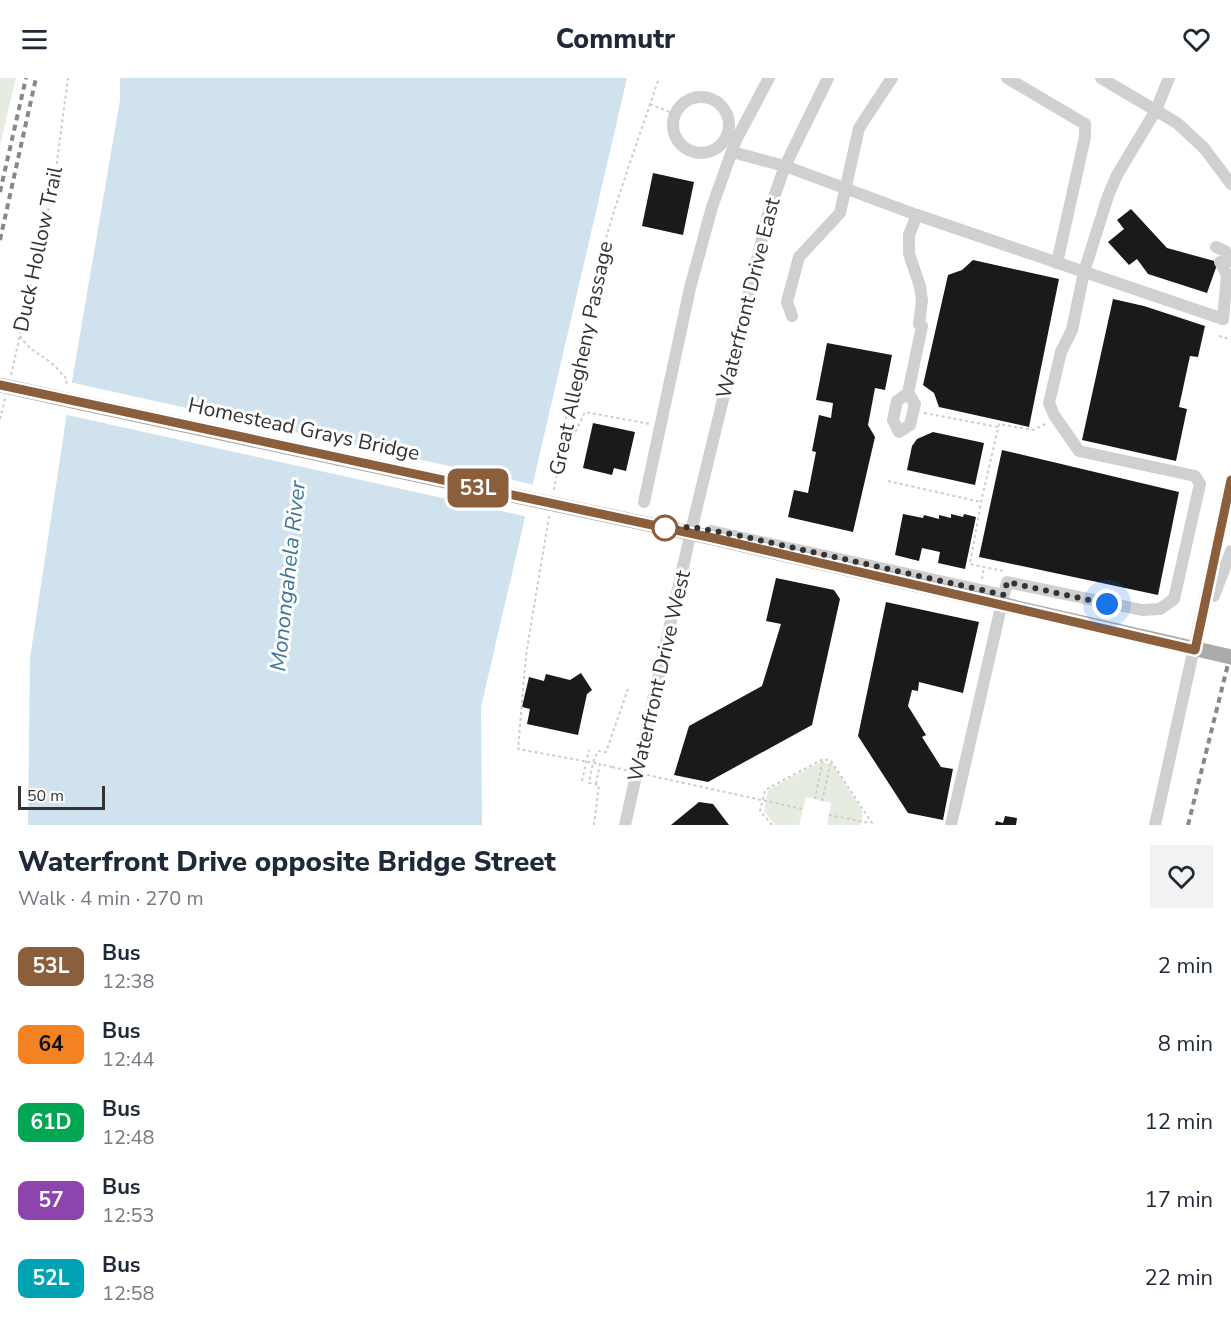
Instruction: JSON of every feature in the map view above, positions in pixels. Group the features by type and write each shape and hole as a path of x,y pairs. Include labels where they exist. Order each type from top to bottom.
{"main road":[{"name":"Homestead Grays Bridge","path":"5,387 713,538 1231,657"}],"street":[{"path":"644,502 690,288 712,207 732,143 769,78"},
{"name":"Waterfront Drive East","path":"692,527 768,214 785,166 828,78"},
{"path":"792,316 787,302 800,257 840,213 859,128 892,78"},
{"path":"1007,78 1085,124 1085,137 1057,263"},
{"path":"1101,78 1177,123 1204,148 1231,184"},
{"path":"951,825 1007,582 1142,610 1160,609 1174,599 1200,484 1195,476 1079,451 1054,416 1049,403 1061,352 1072,330 1084,272 1112,186 1156,110 1169,78"},
{"path":"732,143 730,119 721,103 704,95 686,100 674,114 672,129 678,142 690,152 704,154 732,143 785,166 917,215 1084,272 1227,314 1225,251 1216,247"},
{"path":"908,393 922,326 919,324 922,301 920,286 909,254 909,235 917,215"},
{"path":"1155,825 1231,480"},
{"path":"692,527 1004,595"},
{"name":"Waterfront Drive West","path":"625,825 692,527"},
{"path":"1214,596 1231,551"}],"path":[{"name":"Duck Hollow Trail","path":"0,419 5,387 20,336 54,184 68,78"},
{"name":"Great Allegheny Passage","path":"553,492 585,317 596,274 614,211 659,78"},
{"path":"650,104 674,114"},
{"path":"20,336 26,346 35,354 51,362 67,380 66,389"},
{"path":"1219,336 1231,339"},
{"path":"561,446 568,447 585,412 660,426"},
{"path":"927,413 998,428"},
{"path":"1010,572 970,564 981,502 999,424 1033,430 1050,421"},
{"path":"888,481 981,502"},
{"path":"549,515 526,655 518,749 593,762 803,809"},
{"path":"596,784 589,783 593,762 598,751 606,752 629,686"},
{"path":"582,781 589,750"},
{"path":"815,799 823,759"},
{"path":"772,825 760,811 765,790 823,759 831,761 870,824"},
{"path":"822,801 831,761"},
{"path":"594,825 599,785 596,784 600,764"},
{"path":"829,814 870,824"}],"shaded area":[{"path":"0,78 16,78 0,145"},
{"path":"820,762 833,765 863,812 861,825 827,825 831,803 806,797 799,825 775,825 764,811 768,790"}],"water":[{"name":"Monongahela River","path":"120,78 627,78 481,707 482,825 28,825 30,658 69,399 120,100"}],"pier":[{"path":"69,382 535,485 528,517 63,414"}],"building":[{"path":"653,173 694,182 683,235 642,226"},
{"path":"1131,209 1167,248 1218,262 1207,293 1148,274 1137,259 1129,265 1108,242 1124,229 1117,220"},
{"path":"973,260 1059,279 1029,427 939,407 934,393 923,385 948,275 962,270"},
{"path":"1113,299 1144,306 1205,326 1198,357 1190,356 1179,407 1187,409 1176,461 1082,440"},
{"path":"827,343 892,355 885,390 875,388 868,425 875,437 853,532 788,517 794,490 808,493 816,452 812,451 819,415 831,418 833,403 816,400"},
{"path":"593,423 635,432 626,471 614,468 612,475 583,468"},
{"path":"933,432 984,443 975,485 907,470 912,446 917,439"},
{"path":"1002,450 1179,492 1158,595 979,557"},
{"path":"903,514 923,518 924,515 939,519 939,515 951,518 951,514 976,517 965,569 938,563 940,552 922,548 919,561 895,555"},
{"path":"776,578 834,590 840,599 812,725 708,782 674,775 689,726 762,686 781,624 766,621"},
{"path":"886,602 979,622 963,693 919,682 918,691 912,690 908,706 926,735 922,737 941,767 953,769 943,820 908,813 858,736"},
{"path":"581,673 592,690 587,694 578,735 527,724 530,709 522,707 529,677 544,681 546,674 570,680"},
{"path":"699,802 713,804 729,825 671,825"},
{"path":"1005,816 1017,818 1016,825 995,825 996,821 1003,823"}],"railway":[{"path":"0,192 26,78"},
{"path":"0,240 36,78"},
{"path":"1188,825 1231,652"}],"bus line":[{"name":"53L","path":"0,385 713,538 1195,650 1231,480"}],"route":[{"path":"665,528 692,527 741,536 1004,595 1007,582 1107,604"}]}
